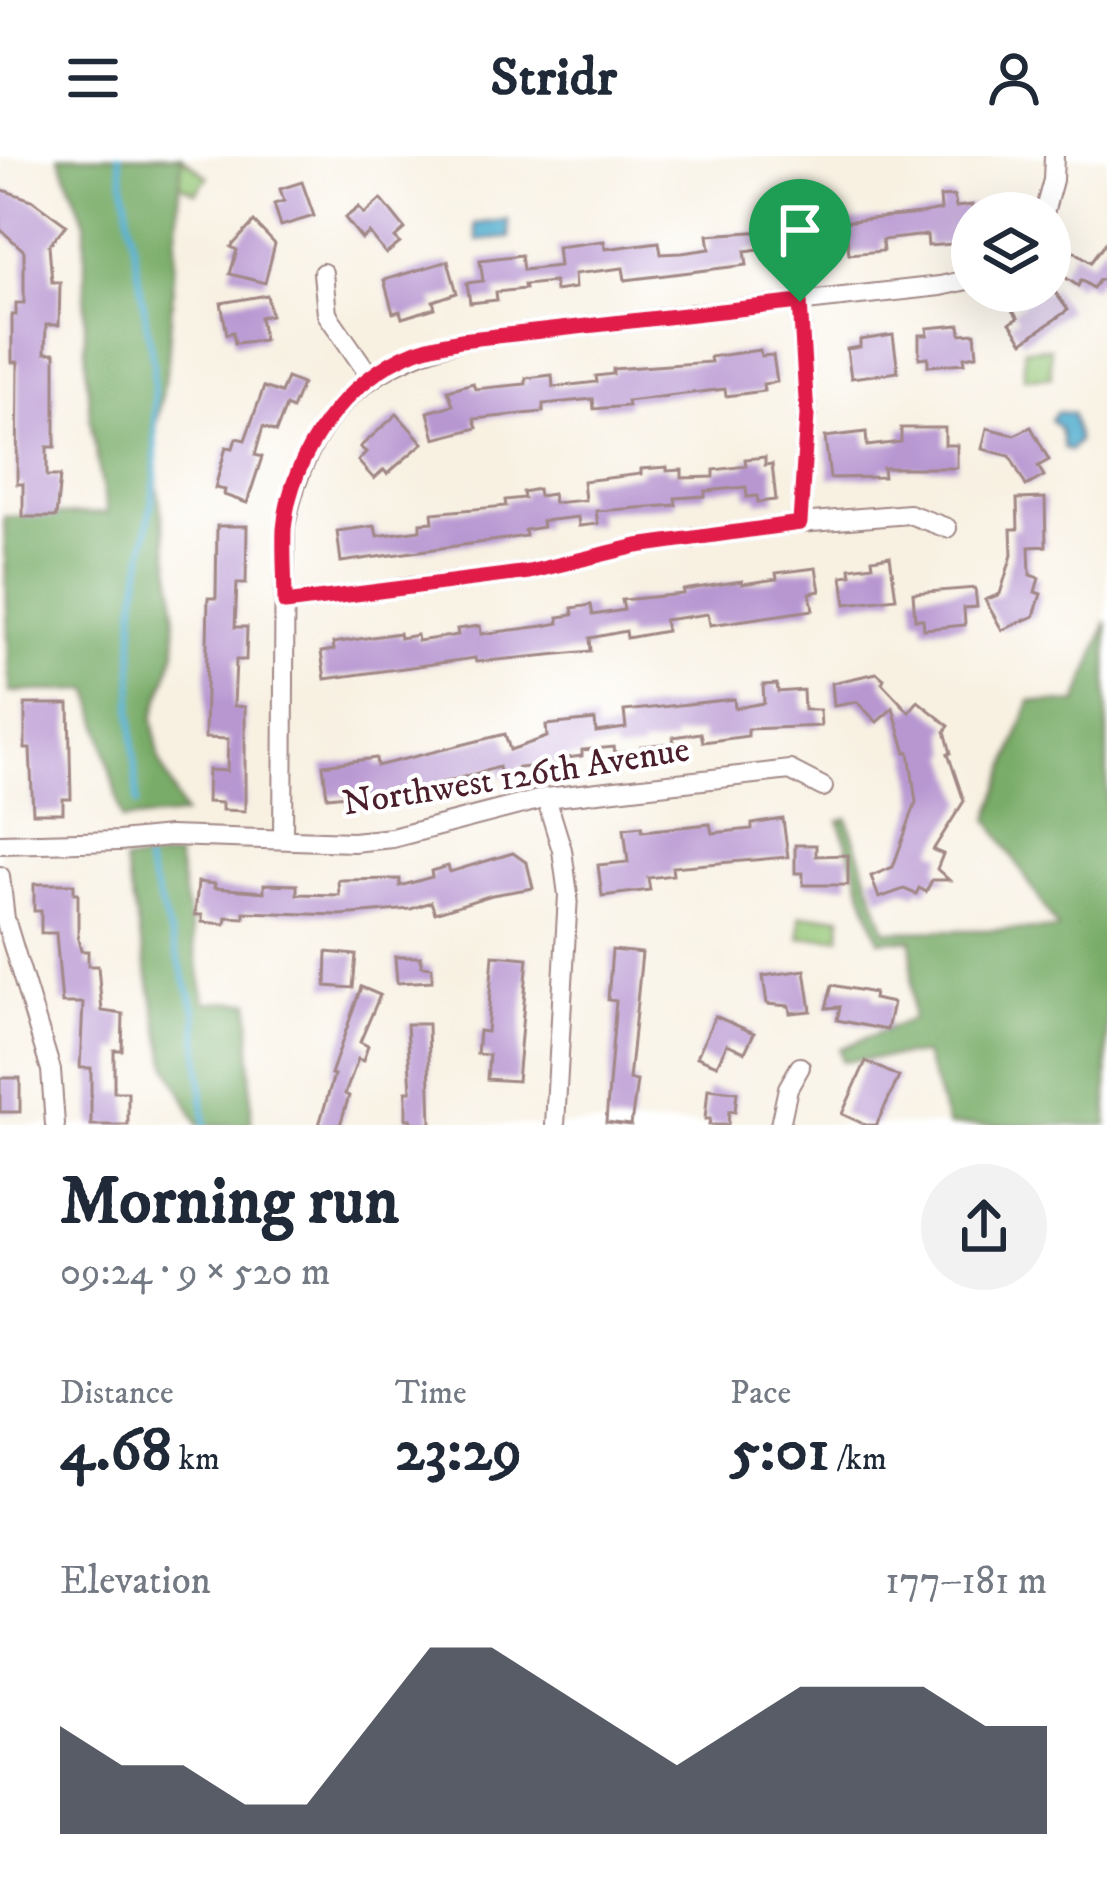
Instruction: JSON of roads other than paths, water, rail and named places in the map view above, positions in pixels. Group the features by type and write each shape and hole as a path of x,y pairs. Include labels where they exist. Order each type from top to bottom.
{"street":[{"path":"1050,192 1054,156"},
{"path":"323,273 326,314 370,376"},
{"path":"283,839 284,526 292,488 313,442 370,376 416,351 461,340 951,282"},
{"path":"800,302 807,415 800,523"},
{"path":"285,603 529,572 637,546 800,523 909,514 947,529"},
{"name":"Northwest 126th Avenue","path":"0,844 169,836 353,842 392,838 545,799 790,770 823,787"},
{"path":"545,799 562,850 568,895 555,1125"},
{"path":"0,876 5,920 51,1070 55,1125"},
{"path":"780,1125 788,1088 800,1067"}],"water":[{"path":"508,220 510,238 478,241 475,224"},
{"path":"1056,412 1072,413 1078,441 1070,451 1064,449 1060,429 1051,420"}],"waterway":[{"path":"119,156 153,362 156,476 134,611 132,716 137,804"},
{"path":"146,862 196,1012 205,1125"}]}
